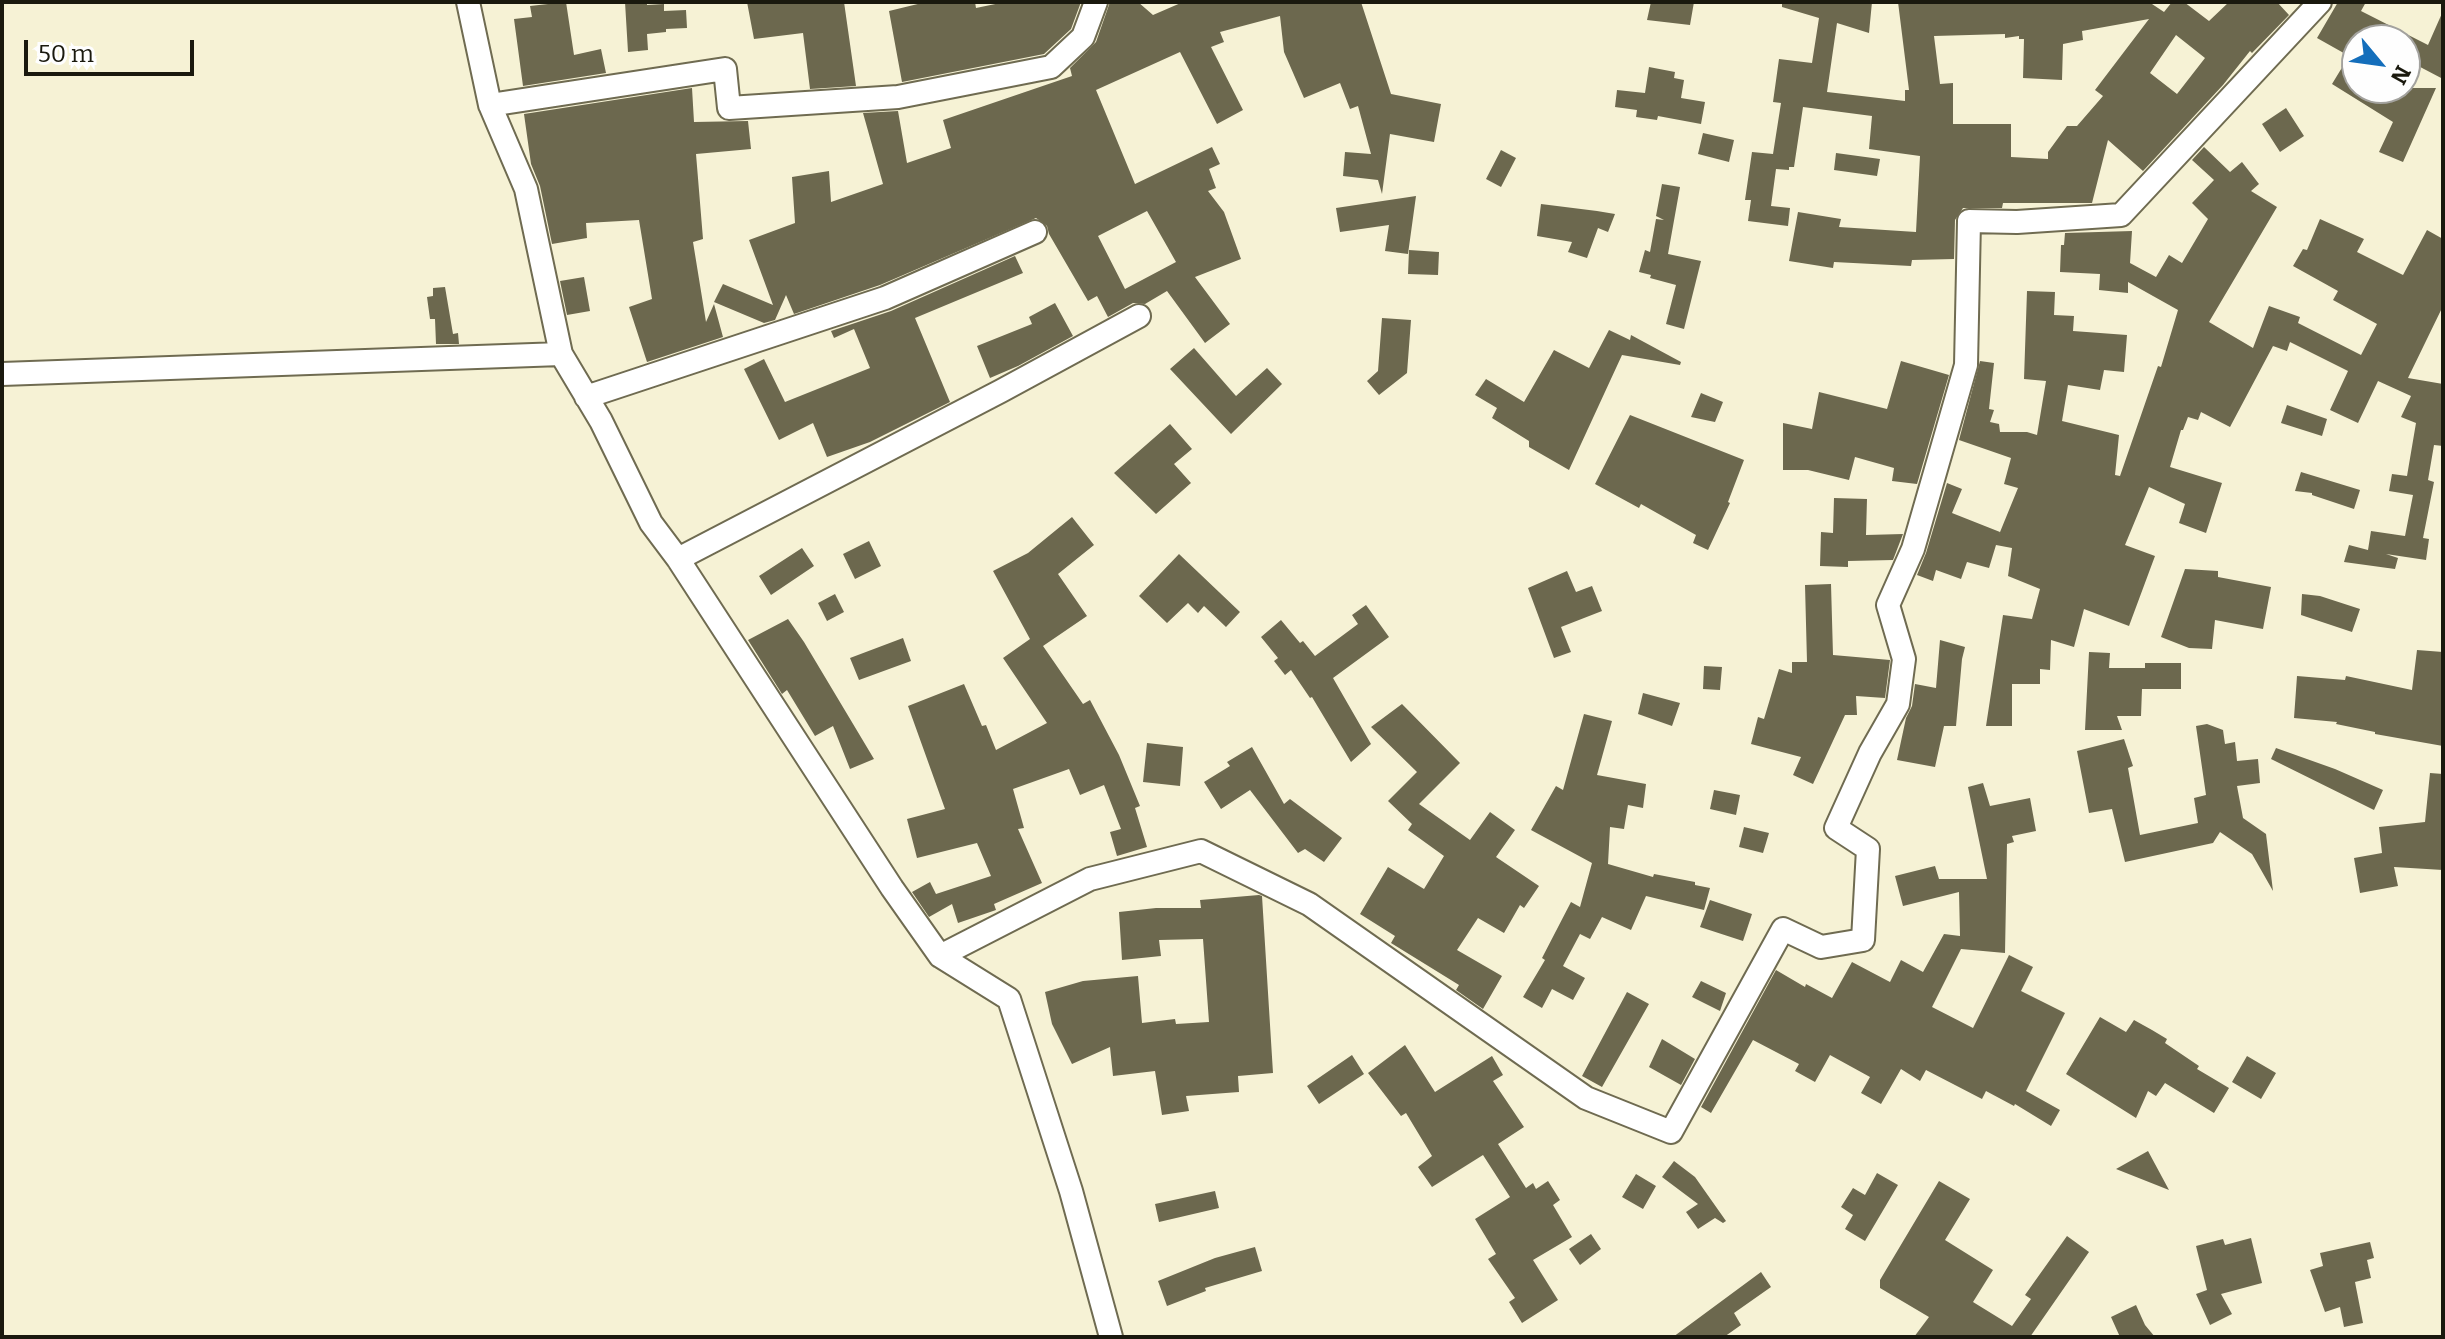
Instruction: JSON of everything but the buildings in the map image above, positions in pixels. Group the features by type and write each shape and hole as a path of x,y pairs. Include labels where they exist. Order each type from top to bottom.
{"street":[{"path":"468,2 490,105 526,189 561,354 651,523 678,559 892,888 940,956 1009,999 1071,1191 1111,1337"},
{"path":"490,105 725,69 729,108 898,97 1051,67 1083,37 1096,2"},
{"path":"940,956 1090,879 1201,851 1309,904 1586,1098 1671,1132 1783,929 1821,947 1863,940 1868,849 1836,828 1870,753 1898,704 1904,659 1888,605 1913,549 1966,365 1969,221 2017,222 2121,215 2320,2"},
{"path":"586,397 885,298 1035,232"},
{"path":"678,559 1139,316"},
{"path":"2,374 561,354"}]}
